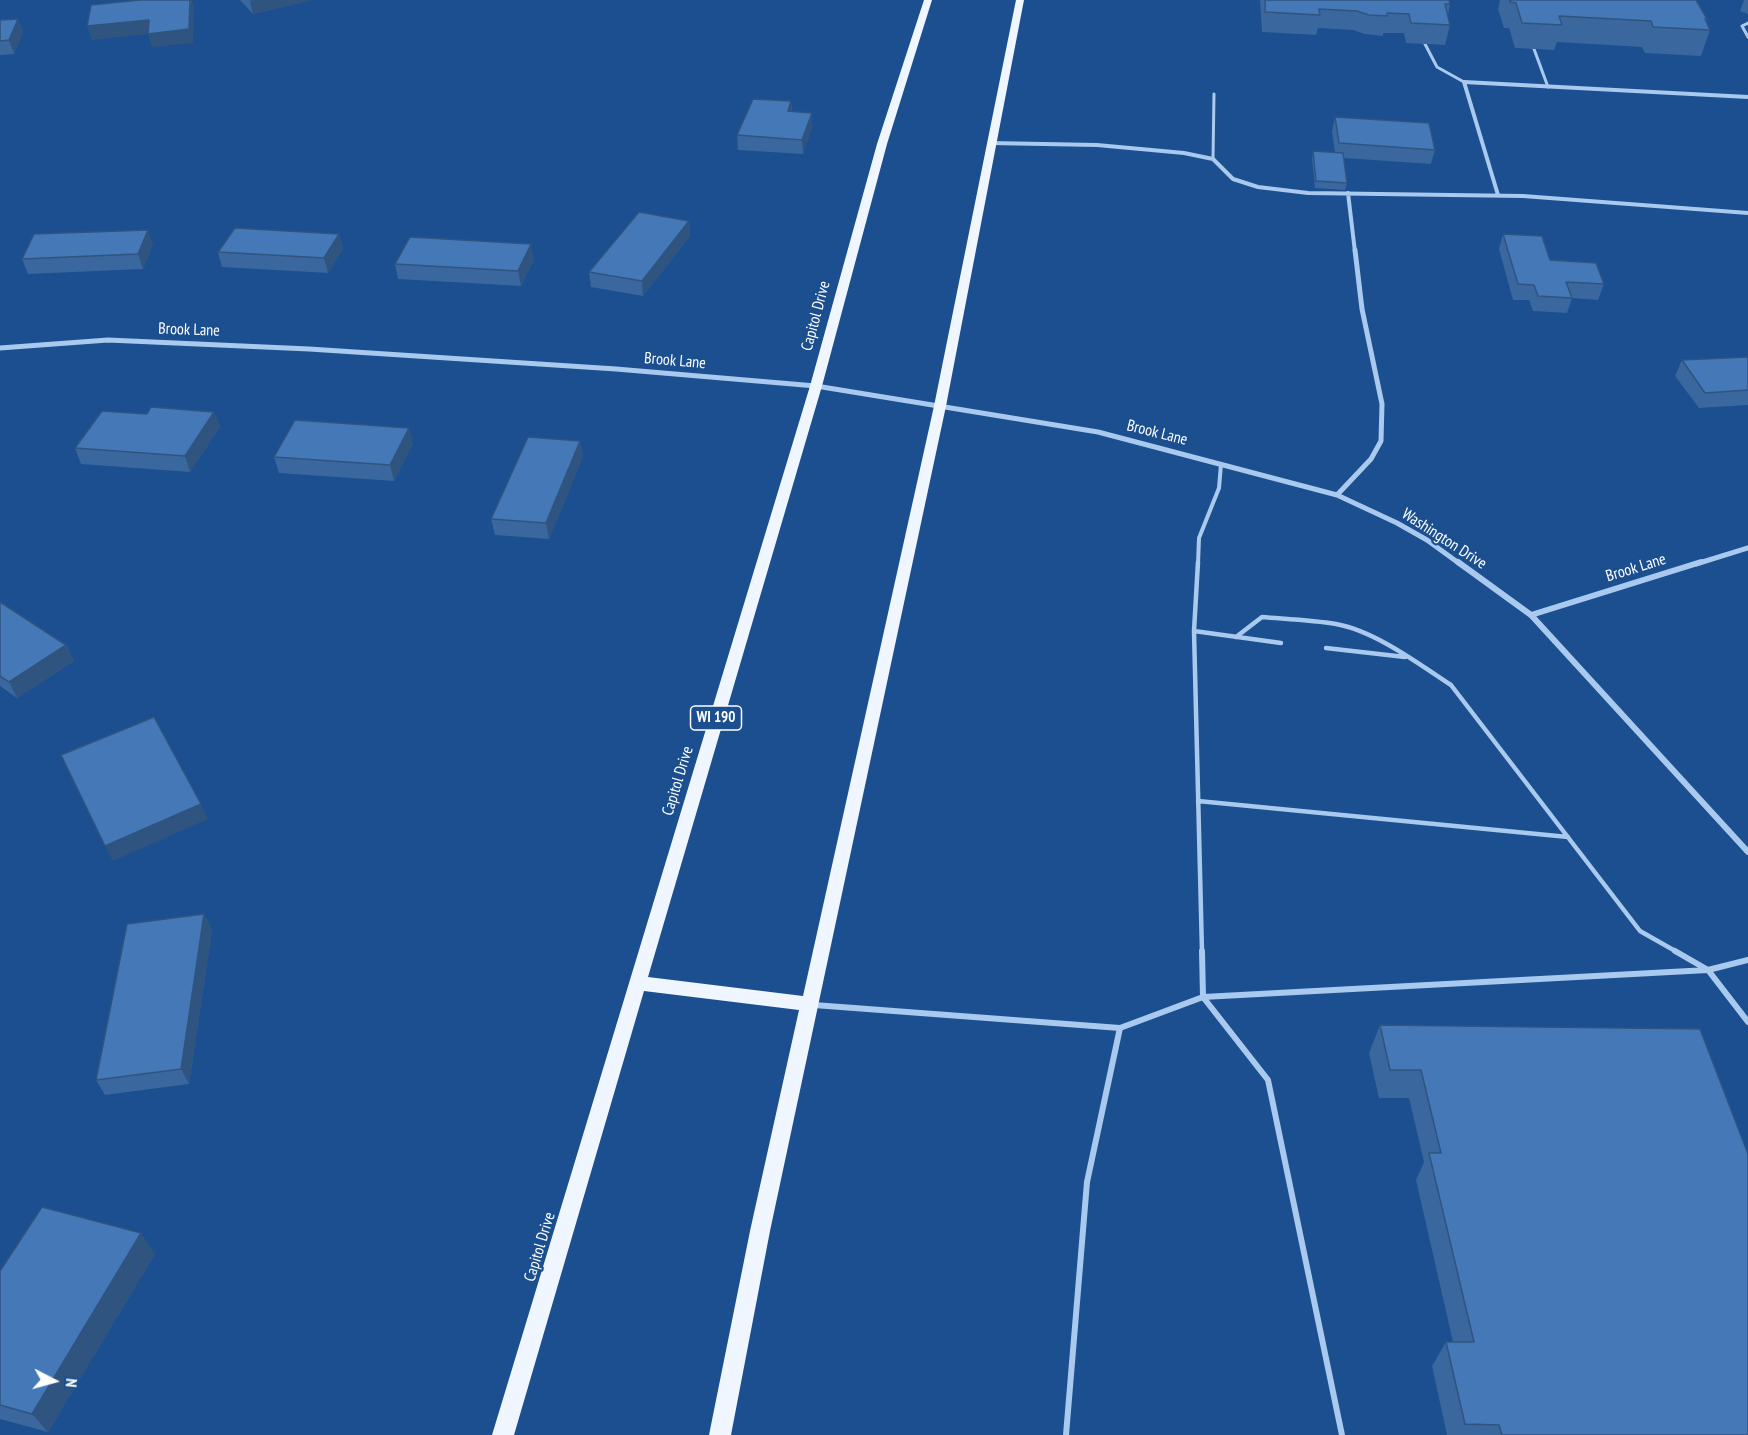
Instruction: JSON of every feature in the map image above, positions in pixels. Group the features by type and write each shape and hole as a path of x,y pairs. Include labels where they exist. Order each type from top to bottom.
{"main road":[{"name":"Capitol Drive","path":"503,1435 638,983 676,847 816,386 882,144 928,0"},
{"path":"720,1435 760,1231 940,406 1020,0"},
{"path":"638,983 809,1004"}],"street":[{"path":"1498,195 1464,82 1748,97"},
{"path":"990,143 1097,145 1184,153 1213,159 1233,179 1258,187 1308,193 1498,195 1748,213"},
{"path":"1337,495 1371,459 1381,441 1382,404 1362,309 1348,193"},
{"name":"Brook Lane","path":"0,348 108,340 309,349 616,369 816,386 1098,432 1337,495"},
{"name":"Washington Drive","path":"1337,495 1427,540 1531,615 1748,852"},
{"name":"Brook Lane","path":"1531,615 1748,548"}],"lane":[{"path":"1748,23 1742,26 1748,37"},
{"path":"1425,44 1437,67 1464,82"},
{"path":"1534,49 1548,87"},
{"path":"1213,159 1214,94"},
{"path":"1221,464 1219,488 1199,538 1194,631 1203,997 1268,1080 1342,1435"},
{"path":"1236,636 1262,617 1338,624 1365,634 1408,657 1451,685 1640,931 1708,970 1748,1022"},
{"path":"1194,631 1281,643"},
{"path":"1326,648 1408,657"},
{"path":"1198,801 1568,837"},
{"path":"809,1004 1120,1028 1203,997 1708,970 1748,960"},
{"path":"1066,1435 1087,1182 1120,1028"}],"building":[{"path":"140,0 190,0 189,29 148,34 149,20 87,26 91,5"},
{"path":"1265,0 1449,0 1450,4 1445,4 1450,25 1411,23 1409,14 1369,15 1357,11 1319,9 1320,15 1265,12"},
{"path":"1510,0 1696,0 1707,19 1705,19 1710,30 1653,27 1651,21 1559,16 1562,25 1522,23 1516,3"},
{"path":"18,19 9,40 0,41 0,20"},
{"path":"753,99 791,101 788,111 812,113 802,140 737,135"},
{"path":"1335,117 1429,123 1435,150 1339,143"},
{"path":"1313,151 1343,153 1347,183 1316,181"},
{"path":"639,212 689,221 642,281 589,272"},
{"path":"235,228 339,234 324,258 218,252"},
{"path":"148,230 138,254 22,259 34,234"},
{"path":"1503,234 1542,236 1550,260 1596,263 1604,284 1566,282 1572,298 1538,296 1534,285 1518,284"},
{"path":"410,237 531,244 518,271 395,264"},
{"path":"1748,357 1748,390 1705,393 1682,360"},
{"path":"151,407 214,412 185,456 75,448 102,411 147,414"},
{"path":"295,420 409,428 390,465 274,457"},
{"path":"528,437 580,441 546,523 491,519"},
{"path":"0,602 66,645 9,682 0,676"},
{"path":"154,717 201,804 105,846 61,755"},
{"path":"204,914 181,1069 96,1080 127,924"},
{"path":"1380,1025 1700,1029 1748,1154 1748,1435 1502,1435 1499,1425 1465,1424 1446,1342 1474,1342 1429,1153 1441,1153 1421,1070 1390,1070"},
{"path":"42,1207 141,1233 32,1414 0,1405 0,1271"}]}
